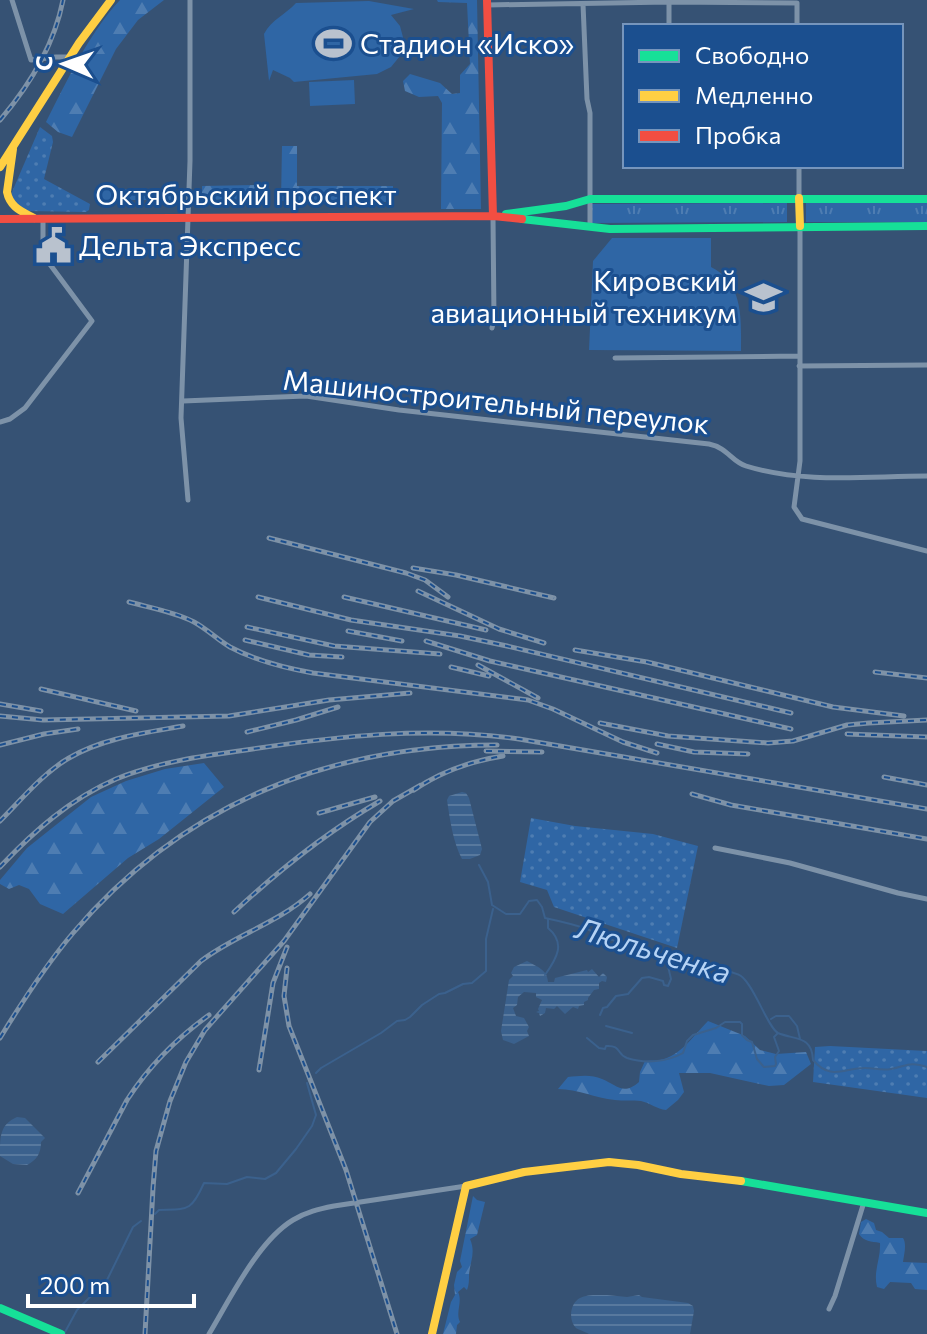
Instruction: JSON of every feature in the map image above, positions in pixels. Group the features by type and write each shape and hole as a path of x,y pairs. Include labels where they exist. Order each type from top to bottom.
{"main road":[{"path":"0,167 70,57 111,0"},
{"path":"487,2 493,216"},
{"path":"13,147 8,198 15,208 39,219"},
{"path":"799,198 800,226"},
{"name":"Октябрьский проспект","path":"493,216 590,199 927,199"},
{"path":"576,203 572,215 577,226"},
{"name":"Октябрьский проспект","path":"0,219 493,216 610,229 927,226"},
{"path":"432,1334 466,1186 477,1182 524,1172 609,1162 927,1213"},
{"path":"0,1308 52,1332"}],"street":[{"path":"12,0 31,60 70,57"},
{"path":"188,500 181,418 188,218 190,0"},
{"path":"669,1 669,24"},
{"path":"487,2 797,2 797,24"},
{"path":"583,4 590,113 590,228"},
{"path":"799,168 799,198"},
{"path":"492,328 493,216"},
{"path":"0,422 25,408 92,321 43,255 39,219"},
{"path":"800,226 800,461 794,507 802,519 927,551"},
{"path":"615,358 799,356"},
{"path":"799,366 927,365"},
{"name":"Машиностроительный переулок","path":"183,401 306,396 399,410 709,444 724,449 744,465 797,477 927,476"},
{"path":"715,848 790,863 927,899"},
{"path":"209,1334 263,1248 283,1226 294,1219 334,1206 466,1186"},
{"path":"829,1309 864,1202"}],"green space":[{"path":"120,0 164,0 138,20 116,49 72,137 58,132 46,122 88,42"},
{"path":"437,0 477,0 481,209 441,209 442,103 438,96 419,97 405,91 403,81 410,74 440,83 452,94 460,93 460,75 470,64 467,3"},
{"name":"Стадион «Иско»","path":"369,1 414,9 391,15 400,26 404,41 400,56 391,67 377,74 294,82 273,70 269,81 264,34 296,3"},
{"path":"354,80 355,104 310,106 309,82"},
{"path":"40,127 52,136 53,142 44,179 90,204 86,212 28,211 16,206 11,197"},
{"path":"282,146 297,146 297,186 393,186 393,202 281,201"},
{"path":"259,185 259,199 202,200 202,186"},
{"path":"101,189 174,190 174,200 101,200"},
{"path":"787,203 787,222 592,223 592,204"},
{"path":"806,203 927,203 927,222 806,222"},
{"path":"612,238 711,238 711,267 730,283 738,303 741,351 589,350 593,261"},
{"path":"204,763 224,787 159,839 128,858 63,914 40,904 29,889 19,885 9,889 0,884 0,880 27,848 91,797 126,781 165,769"},
{"path":"531,818 653,834 698,846 677,948 554,907 547,890 520,882"},
{"path":"708,1021 745,1036 760,1050 776,1054 806,1052 811,1064 784,1085 769,1086 710,1073 679,1073 684,1092 666,1110 641,1101 608,1099 558,1089 568,1077 581,1076 598,1077 620,1088 629,1088 639,1082 645,1061 671,1056"},
{"path":"815,1047 927,1051 927,1098 813,1082"},
{"path":"473,1196 485,1202 477,1235 470,1239 473,1253 468,1286 467,1290 464,1287 458,1292 460,1322 456,1334 443,1334 455,1295 457,1272 462,1267 460,1261"},
{"path":"866,1219 889,1238 903,1238 903,1262 927,1263 927,1290 915,1289 911,1283 890,1282 884,1289 877,1287 880,1243 865,1240 859,1234 861,1222"}],"shaded area":[{"path":"462,792 469,798 482,849 480,855 470,859 462,859 459,852 447,800 449,796"},
{"path":"527,961 544,971 548,982 592,969 599,977 603,973 607,977 606,982 599,983 599,989 594,990 584,1005 578,1009 573,1007 565,1014 557,1006 554,1009 546,1008 540,1016 536,1012 542,1000 536,997 536,993 524,992 513,1008 516,1016 524,1018 529,1027 529,1036 514,1044 503,1040 501,1031 509,980 513,976 511,973 514,967"},
{"path":"17,1117 25,1118 45,1138 38,1156 27,1165 13,1164 0,1156 2,1132"},
{"path":"639,1295 688,1303 694,1311 690,1334 589,1334 573,1325 572,1308 577,1300 586,1296"}],"waterway":[{"name":"Люльченка","path":"479,865 488,882 492,905 506,914 520,914 529,901 537,900 545,918 582,927 645,951 741,976 774,1029 806,1042 813,1060 826,1070 888,1070 912,1064 927,1067"},
{"path":"316,1073 397,1021 410,1017 439,994 472,983 486,971 486,939 493,909"},
{"path":"545,975 558,951 557,939 548,928 548,919"},
{"path":"600,1015 616,996 628,994 642,978 663,981 668,986 671,979 666,958"},
{"path":"771,1019 789,1016 797,1026 800,1039"},
{"path":"587,1038 599,1048 617,1048 627,1058 656,1061 683,1053 693,1035 725,1022 740,1022 742,1035 752,1042 757,1059 764,1067 776,1064 775,1057 779,1051 774,1037 778,1033"},
{"path":"606,1026 632,1033"},
{"path":"155,1214 159,1210 188,1207 204,1183 227,1184 247,1177 265,1179 276,1173 312,1126 316,1115 307,1083"},
{"path":"64,1334 77,1310 107,1280 133,1227 141,1221"}],"railway":[{"path":"0,120 21,93 47,49 63,0"},
{"path":"269,538 406,573 425,580 448,597"},
{"path":"413,568 554,598"},
{"path":"418,591 499,629 544,643"},
{"path":"258,597 351,620 507,646 791,713"},
{"path":"344,597 486,630"},
{"path":"129,602 187,619 230,647 271,663 313,673 528,700 623,742 657,753"},
{"path":"247,627 334,646 440,654"},
{"path":"348,631 402,641"},
{"path":"245,640 309,655 342,657"},
{"path":"426,641 490,661 791,729"},
{"path":"575,650 647,662 833,707 904,716"},
{"path":"478,665 538,698"},
{"path":"451,667 489,676"},
{"path":"875,672 927,678"},
{"path":"41,689 136,711"},
{"path":"0,716 43,720 229,716 329,700 410,693"},
{"path":"0,704 41,711"},
{"path":"247,732 338,707"},
{"path":"600,723 668,736 768,743 793,741 847,725 927,720"},
{"path":"0,821 50,771 82,751 124,737 183,726"},
{"path":"0,745 78,729"},
{"path":"0,867 68,806 99,787 132,773 213,755 382,734 451,733 519,739 927,809"},
{"path":"847,734 927,737"},
{"path":"657,744 694,752 748,754"},
{"path":"0,1038 73,933 116,888 162,849 211,817 263,791 318,770 375,756 435,748 497,745"},
{"path":"486,751 542,752"},
{"path":"414,790 457,768 503,756"},
{"path":"884,777 927,785"},
{"path":"145,1334 156,1151 170,1101 186,1062 205,1030 284,941 370,822 393,801 421,785"},
{"path":"692,794 731,805 927,839"},
{"path":"319,813 375,797"},
{"path":"234,912 304,852 380,801"},
{"path":"98,1062 201,961 284,913 310,894"},
{"path":"259,1070 273,983 287,947"},
{"path":"287,968 284,996 289,1026 346,1170 397,1334"},
{"path":"78,1193 127,1100 164,1053 209,1015"}],"traffic: fast":[{"path":"506,214 566,206 590,199 927,199"},
{"path":"522,219 610,229 927,226"},
{"path":"741,1181 927,1213"},
{"path":"0,1308 61,1334"}],"traffic: slow":[{"path":"0,167 79,43 111,0"},
{"path":"13,149 8,197 17,208 34,218"},
{"path":"799,198 800,226"},
{"path":"432,1334 466,1186 524,1172 609,1162 741,1181"}],"traffic: jam":[{"path":"487,0 493,216"},
{"path":"0,219 493,216 522,219"}],"place":[{"name":"Стадион «Иско»","path":"334,44"},
{"name":"Дельта Экспресс","path":"53,246"},
{"name":"Кировский авиационный техникум","path":"763,297"}]}
